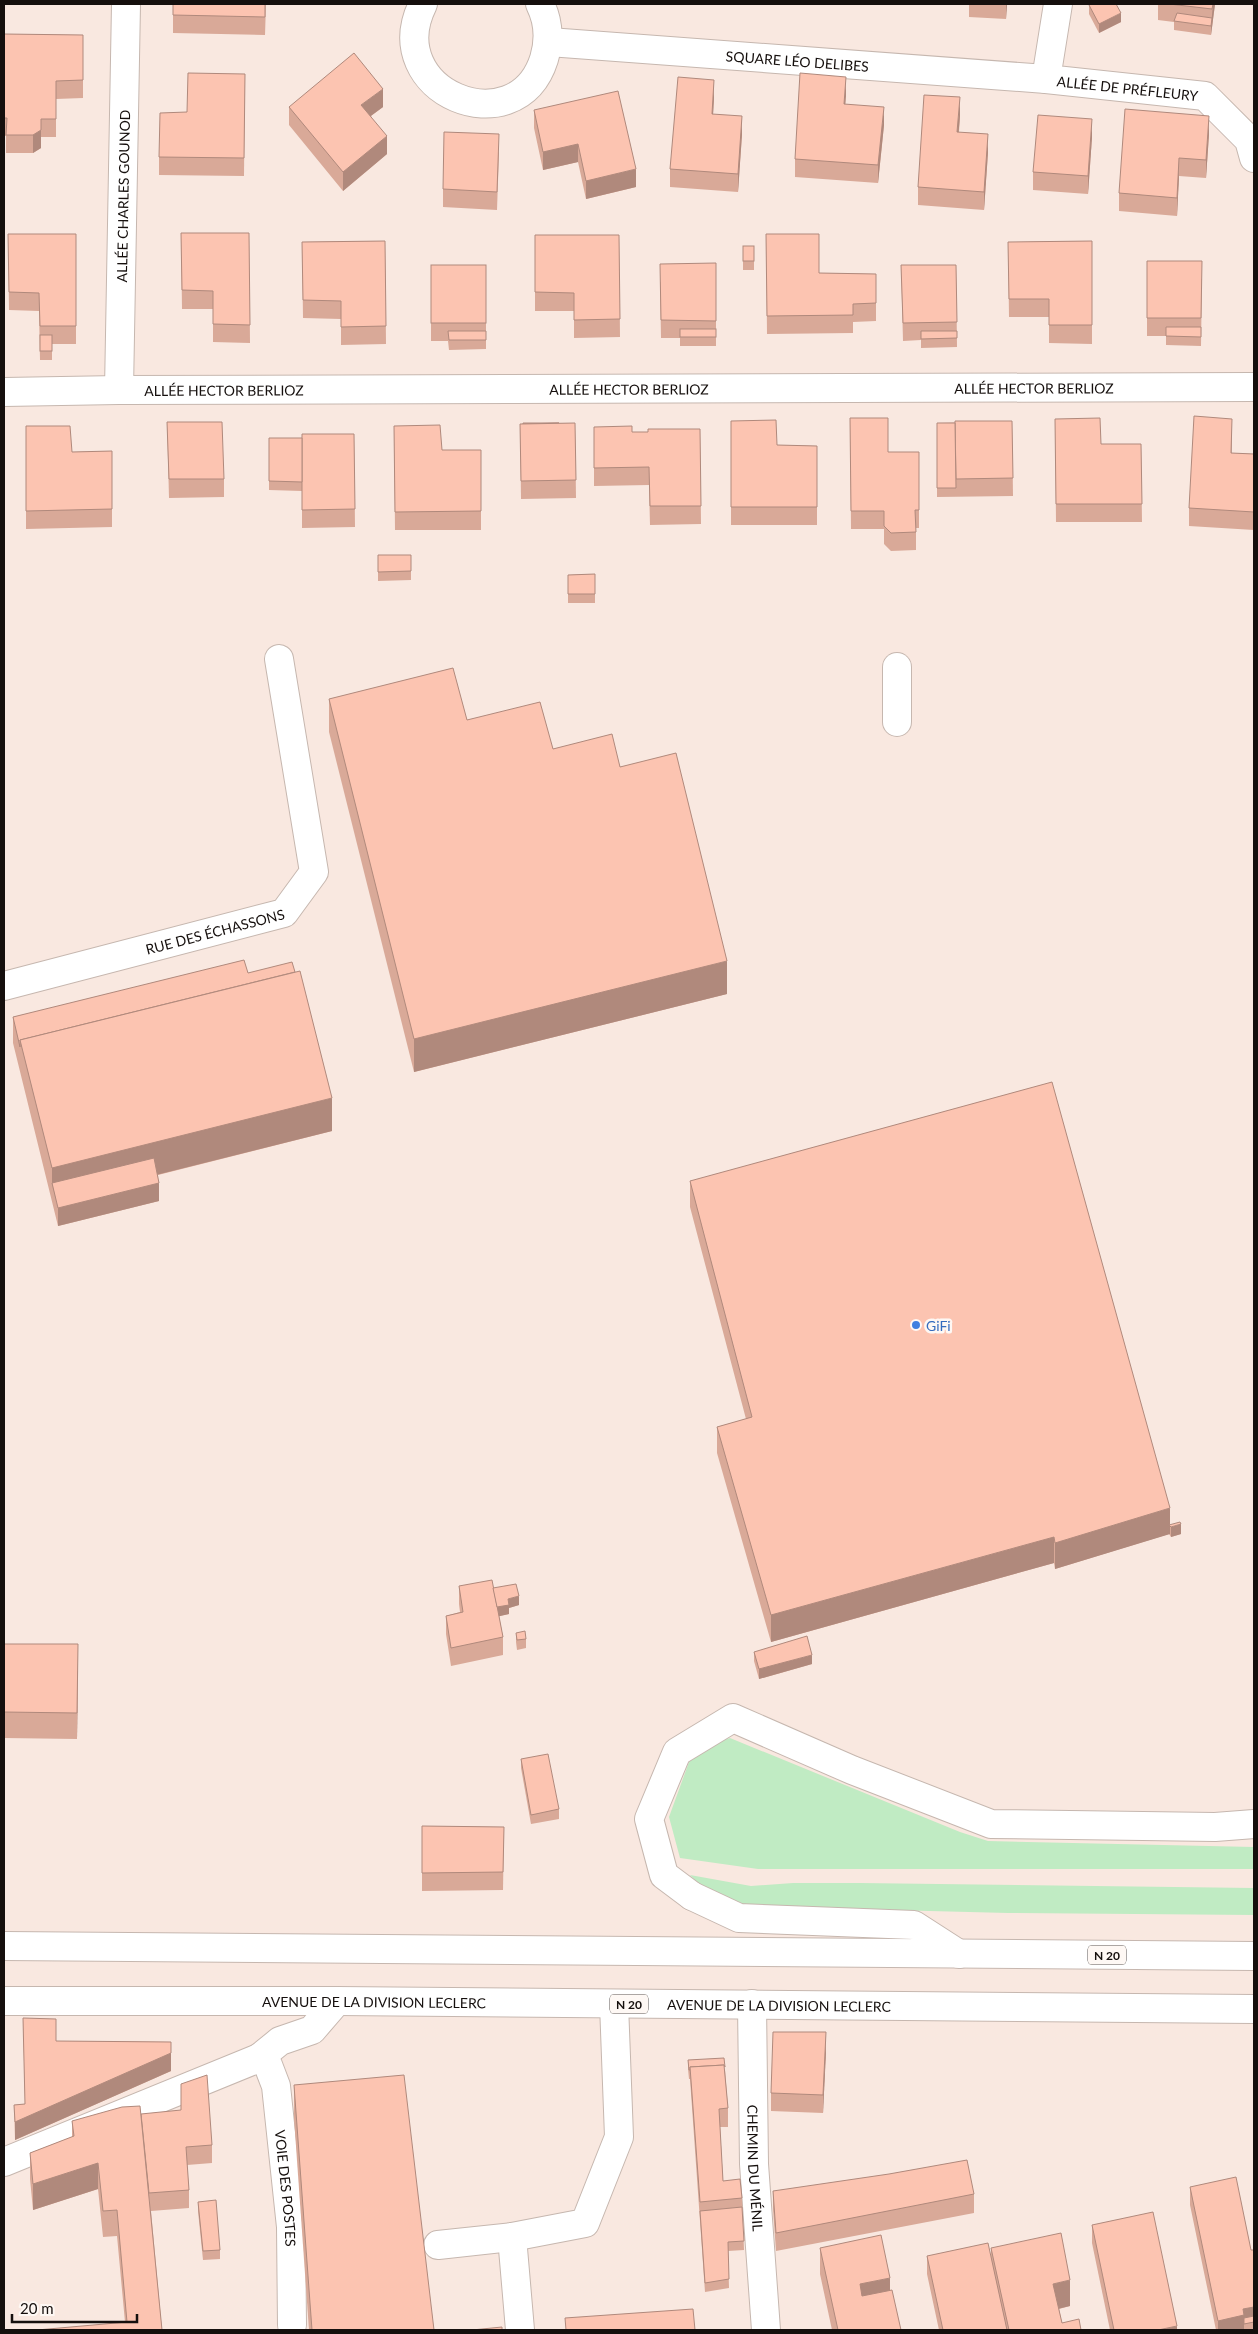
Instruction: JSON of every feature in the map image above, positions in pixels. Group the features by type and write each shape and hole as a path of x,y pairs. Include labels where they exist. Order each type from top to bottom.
{"street":[{"name":"ALLÉE CHARLES GOUNOD","path":"119,390 126,4"},
{"path":"423,4 419,12 415,35 416,53 431,82 449,96 478,105 502,102 524,90 540,71 549,42 545,15 540,4"},
{"name":"ALLÉE DE PRÉFLEURY","path":"1058,4 1046,79 1205,96 1249,140 1254,158"},
{"name":"SQUARE LÉO DELIBES","path":"549,42 1046,79"},
{"name":"ALLÉE HECTOR BERLIOZ","path":"4,392 119,390 1254,388"},
{"name":"RUE DES ÉCHASSONS","path":"4,986 284,913 314,872 279,659"},
{"path":"897,667 897,722"},
{"path":"959,1954 914,1925 739,1918 692,1896 664,1875 649,1819 677,1752 733,1718 852,1770 991,1824 1205,1826 1254,1824"},
{"name":"N 20","path":"4,1946 1254,1956"},
{"name":"AVENUE DE LA DIVISION LECLERC","path":"4,2001 338,2001 1254,2009"},
{"path":"4,2162 259,2058 280,2041 312,2030 338,2001"},
{"path":"438,2245 512,2237 584,2223 619,2137 614,2004"},
{"name":"CHEMIN DU MÉNIL","path":"752,2004 754,2164 766,2330"},
{"path":"965,2007 1254,2019"},
{"name":"VOIE DES POSTES","path":"259,2058 268,2065 276,2086 291,2227 292,2325"},
{"path":"512,2237 520,2330"}],"green space":[{"path":"730,1738 960,1832 988,1841 1254,1847 1254,1869 758,1869 680,1858 669,1817 689,1762 708,1745"},
{"path":"690,1875 751,1886 793,1883 860,1883 1254,1888 1254,1915 1008,1913 772,1907 729,1903 705,1891"}],"building":[{"path":"173,4 265,4 265,17 173,15"},
{"path":"1116,4 1121,13 1099,24 1089,5"},
{"path":"1169,4 1213,4 1212,9"},
{"path":"1177,13 1212,18 1211,26 1174,21"},
{"path":"4,34 83,35 83,80 56,81 56,119 41,119 41,130 33,135 6,135 7,118 4,118"},
{"path":"354,53 383,89 361,105 387,136 343,172 289,107"},
{"path":"188,73 245,74 244,158 159,157 160,113 187,112"},
{"path":"800,73 846,77 844,104 884,107 878,165 795,159"},
{"path":"678,77 714,80 712,114 742,116 738,174 670,169"},
{"path":"618,91 636,169 586,181 578,144 543,152 534,110"},
{"path":"924,95 960,97 957,132 988,134 984,192 918,187"},
{"path":"1125,109 1209,116 1206,160 1179,158 1177,198 1119,193"},
{"path":"1038,115 1092,119 1088,176 1033,172"},
{"path":"444,132 499,134 497,192 443,189"},
{"path":"181,233 249,233 250,325 213,324 213,291 182,290"},
{"path":"8,234 76,234 76,326 40,326 39,293 9,292"},
{"path":"766,234 819,234 819,273 876,274 876,303 853,304 853,315 767,316"},
{"path":"535,235 619,235 620,319 574,320 574,293 535,292"},
{"path":"385,241 386,326 341,327 341,301 303,300 302,242"},
{"path":"1092,241 1092,325 1049,325 1049,299 1009,299 1008,242"},
{"path":"743,246 754,246 754,261 743,261"},
{"path":"1147,261 1202,261 1201,318 1147,318"},
{"path":"716,263 716,321 661,320 660,264"},
{"path":"431,265 486,265 486,323 431,323"},
{"path":"901,265 956,265 957,322 903,323"},
{"path":"1166,327 1201,327 1201,337 1166,336"},
{"path":"680,329 716,329 716,337 680,337"},
{"path":"448,331 486,331 486,340 449,340"},
{"path":"921,331 957,331 957,338 921,339"},
{"path":"40,335 52,335 52,351 40,351"},
{"path":"1194,416 1232,419 1231,453 1254,454 1254,512 1189,508"},
{"path":"850,418 888,418 888,452 919,452 919,510 915,510 916,532 891,533 884,526 884,511 851,511"},
{"path":"1100,418 1101,444 1141,444 1142,504 1056,504 1055,419"},
{"path":"776,420 777,445 817,446 817,507 731,507 731,421"},
{"path":"955,421 1012,421 1013,478 956,479"},
{"path":"167,422 222,422 224,479 169,479"},
{"path":"523,423 559,423 523,424"},
{"path":"575,423 576,480 521,481 520,424"},
{"path":"937,423 955,423 956,488 937,488"},
{"path":"440,425 442,450 481,450 481,511 395,512 394,426"},
{"path":"26,426 70,426 72,452 112,451 112,509 26,511"},
{"path":"632,426 632,432 648,432 648,429 700,429 701,506 650,506 649,467 594,468 594,427"},
{"path":"302,434 354,434 355,509 302,510"},
{"path":"269,438 302,438 302,482 269,481"},
{"path":"378,555 411,555 411,571 378,572"},
{"path":"595,574 595,594 568,594 568,575"},
{"path":"453,668 467,720 540,702 553,749 612,734 620,767 676,753 727,961 414,1039 329,699"},
{"path":"244,960 248,973 292,962 295,972 20,1040 20,1047 13,1017"},
{"path":"300,971 332,1098 52,1168 20,1040"},
{"name":"GiFi","path":"1052,1082 1170,1508 1055,1543 1054,1537 771,1615 717,1427 752,1417 690,1181"},
{"path":"154,1158 159,1183 58,1208 52,1183"},
{"path":"1180,1522 1181,1524 1171,1527 1169,1525"},
{"path":"492,1580 503,1637 451,1648 446,1616 463,1612 459,1586"},
{"path":"516,1584 519,1596 508,1599 509,1605 497,1607 493,1588"},
{"path":"525,1631 526,1639 517,1640 516,1633"},
{"path":"807,1636 812,1655 759,1669 754,1652"},
{"path":"4,1644 78,1644 77,1713 4,1712"},
{"path":"548,1754 559,1809 531,1815 521,1759"},
{"path":"422,1826 504,1827 503,1872 422,1873"},
{"path":"23,2018 56,2019 56,2041 171,2042 171,2053 15,2122 14,2105 25,2104"},
{"path":"773,2032 826,2032 823,2095 771,2093"},
{"path":"724,2058 725,2067 724,2065 690,2067 689,2070 688,2060"},
{"path":"724,2065 728,2108 719,2109 723,2181 740,2179 742,2198 700,2202 690,2067"},
{"path":"207,2075 212,2145 186,2147 189,2190 149,2193 141,2114 181,2110 181,2084"},
{"path":"404,2075 434,2330 312,2330 294,2085"},
{"path":"140,2106 162,2330 37,2330 127,2322 117,2210 103,2211 98,2163 33,2184 30,2153 74,2136 72,2121 122,2107"},
{"path":"967,2160 974,2194 776,2233 773,2191 889,2174"},
{"path":"1236,2177 1251,2250 1254,2250 1254,2307 1243,2309 1244,2315 1218,2321 1190,2187"},
{"path":"216,2200 220,2250 203,2251 198,2202"},
{"path":"742,2207 744,2241 728,2242 729,2279 705,2283 700,2211"},
{"path":"1153,2212 1177,2326 1158,2330 1114,2330 1092,2225"},
{"path":"1061,2233 1070,2280 1053,2284 1062,2323 1079,2319 1081,2330 1009,2330 991,2248"},
{"path":"881,2235 890,2278 860,2284 862,2296 892,2290 901,2330 838,2330 820,2248"},
{"path":"988,2243 1007,2330 943,2330 927,2256"},
{"path":"693,2309 695,2330 566,2330 565,2318"},
{"path":"1254,2316 1254,2322 1244,2324 1244,2318"},
{"path":"502,2327 502,2330 472,2330"}],"place":[{"name":"GiFi","path":"916,1325"}]}
